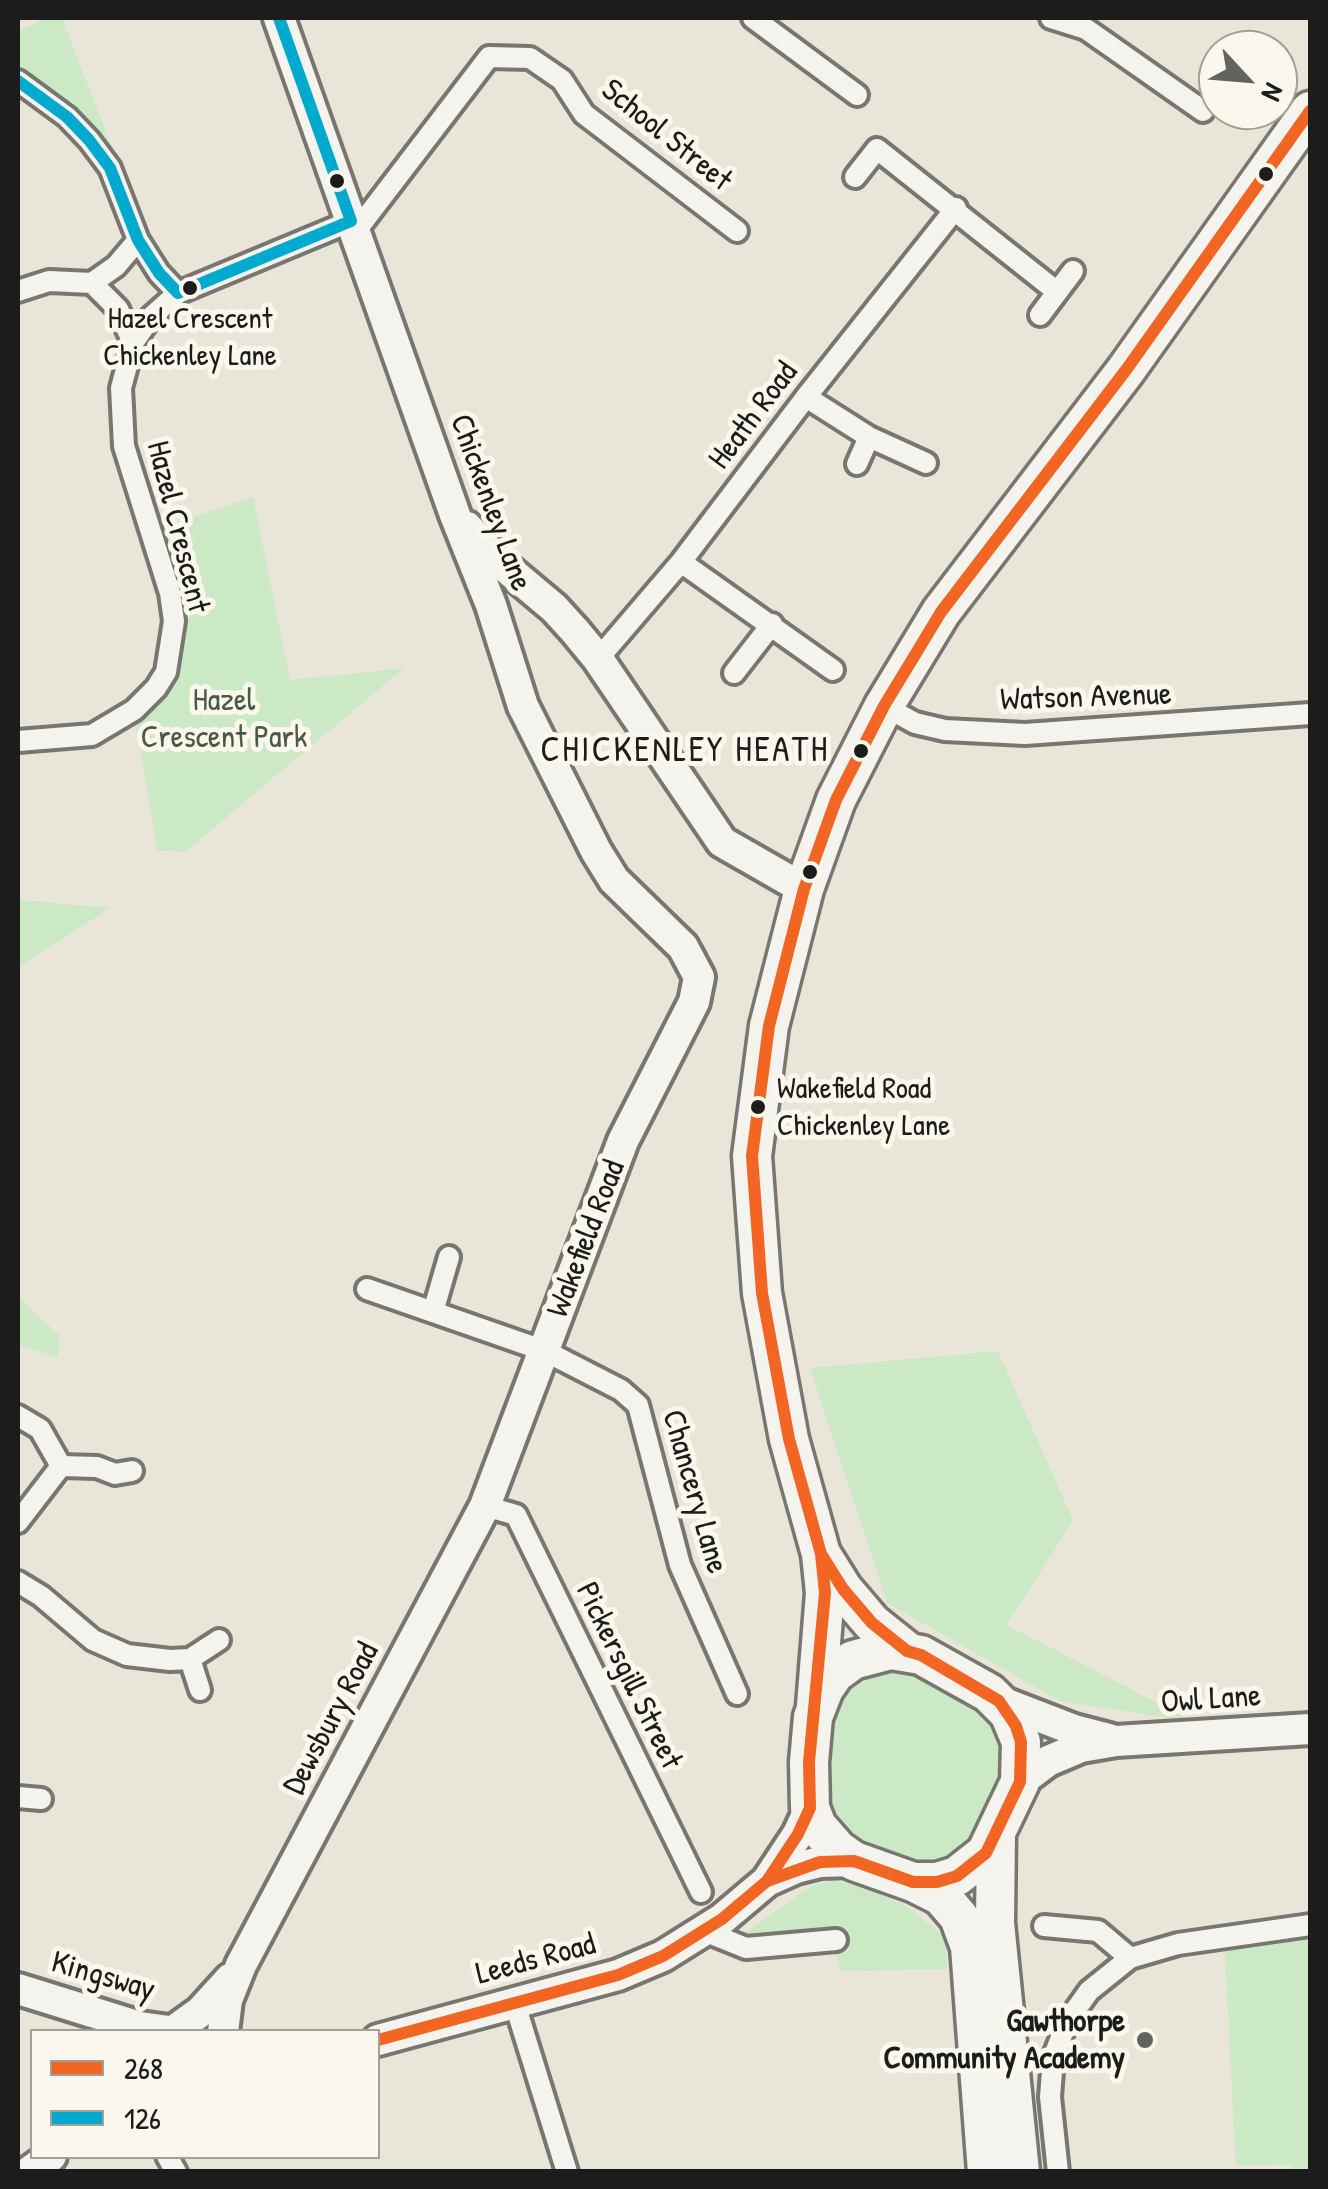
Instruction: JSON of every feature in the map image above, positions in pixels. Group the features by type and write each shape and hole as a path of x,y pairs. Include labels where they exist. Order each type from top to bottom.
{"highway":[{"path":"988,2172 970,1947 959,1917 940,1896 854,1861 827,1839 810,1808 808,1762 825,1593 821,1554 789,1439 762,1293 752,1156 768,1026 804,889 836,800 884,706 941,612 1126,370 1310,110"},
{"path":"821,1554 843,1590 872,1624 908,1651 999,1701 1016,1726 1021,1742 1020,1782 986,1852 957,1876 937,1882 913,1882"},
{"path":"816,1706 836,1673 853,1660 870,1653 908,1651"},
{"path":"996,1833 995,1923 1020,2172"}],"street":[{"name":"Chickenley Lane","path":"278,18 455,515 491,605 522,706 614,880 683,947 698,977"},
{"path":"752,18 857,95"},
{"path":"1051,18 1086,29 1198,107"},
{"name":"School Street","path":"354,226 489,58 530,58 562,80 584,114 736,232"},
{"path":"18,81 67,117 110,168 138,240 159,274 178,292"},
{"path":"855,177 877,149 1056,291"},
{"name":"Heath Road","path":"598,659 681,562 806,396 956,208"},
{"name":"Hazel Crescent","path":"18,741 92,735 134,710 166,672 174,621 170,593 124,446 121,388 133,343 151,317 178,292 354,226"},
{"path":"18,290 49,282 92,282 116,266 138,240"},
{"path":"1040,314 1073,271"},
{"path":"92,282 118,310 133,343"},
{"path":"806,396 870,437 926,462"},
{"path":"857,464 870,437"},
{"path":"455,515 498,561 554,608 598,659 722,842 804,889"},
{"path":"681,562 833,670"},
{"path":"491,605 530,589"},
{"path":"734,673 772,624"},
{"name":"Watson Avenue","path":"884,706 915,724 945,730 1025,734 1303,715 1294,692"},
{"name":"Wakefield Road","path":"485,1506 623,1141 694,1002 698,977"},
{"path":"433,1312 449,1257"},
{"name":"Chancery Lane","path":"367,1289 544,1351 621,1390 638,1405 680,1565 737,1694"},
{"path":"18,1416 40,1429 61,1466"},
{"path":"61,1466 97,1467 115,1474 132,1471"},
{"path":"18,1522 61,1466"},
{"name":"Pickersgill Street","path":"485,1506 516,1515 701,1892"},
{"name":"Dewsbury Road","path":"223,2029 227,2000 241,1964 485,1506"},
{"path":"18,1582 110,1650 148,1658 190,1659 219,1640"},
{"path":"190,1659 200,1690"},
{"name":"Owl Lane","path":"999,1701 1074,1730 1116,1741"},
{"name":"Owl Lane","path":"1020,1782 1048,1762 1081,1747 1116,1741 1310,1728"},
{"path":"18,1797 42,1799"},
{"name":"Leeds Road","path":"767,1881 810,1808"},
{"name":"Leeds Road","path":"380,2039 618,1975 663,1956 704,1931 767,1881 820,1862 854,1861"},
{"path":"1058,2172 1050,2096 1053,2058 1068,2022 1088,1992 1130,1958 1178,1944 1310,1925"},
{"path":"1044,1926 1098,1931 1130,1958"},
{"path":"704,1931 746,1948 836,1940"},
{"name":"Dewsbury Road","path":"174,2029 200,2012 241,1964"},
{"name":"Kingsway","path":"18,1988 156,2029"},
{"path":"514,2001 567,2172"},
{"name":"Kingsway","path":"18,2006 76,2029"}],"green space":[{"path":"47,18 62,18 112,148 110,168 18,81 18,31"},
{"name":"Hazel Crescent Park","path":"253,497 290,680 404,668 185,852 157,850 134,710 172,649 151,532"},
{"path":"18,900 110,908 18,968"},
{"path":"18,1297 59,1335 58,1357 18,1345"},
{"path":"998,1351 1073,1520 1007,1625 1194,1722 1060,1701 887,1603 810,1368"},
{"path":"907,1651 1021,1742 957,1876 838,1850 809,1762 824,1689"},
{"path":"835,1880 870,1889 909,1908 946,1938 947,1969 841,1971 828,1927 744,1934 811,1886"},
{"path":"1310,1925 1310,2171 1292,2171 1291,2165 1236,2166 1224,1937"}],"transit line":[{"name":"126","path":"279,18 351,221"},
{"name":"126","path":"18,81 67,117 89,140 110,168 138,240 159,273 178,293"},
{"name":"268","path":"380,2039 618,1975 663,1956 722,1919 767,1881 798,1834 810,1808 809,1762 825,1593 821,1554 789,1439 762,1293 752,1156 769,1026 804,889 836,800 884,706 941,612 1126,370 1310,111"},
{"name":"126","path":"178,293 351,221"},
{"name":"268","path":"767,1881 820,1862 854,1861 913,1882 937,1882 957,1876 986,1853 1020,1782 1021,1742 1016,1726 999,1701 921,1655 907,1651 872,1623 843,1589 821,1554"}],"place":[{"name":"Hazel Crescent Chickenley Lane","path":"190,288"},
{"name":"Wakefield Road Chickenley Lane","path":"758,1107"},
{"name":"Gawthorpe Community Academy","path":"1145,2040"}],"district":[{"name":"CHICKENLEY HEATH","path":"685,752"}]}
